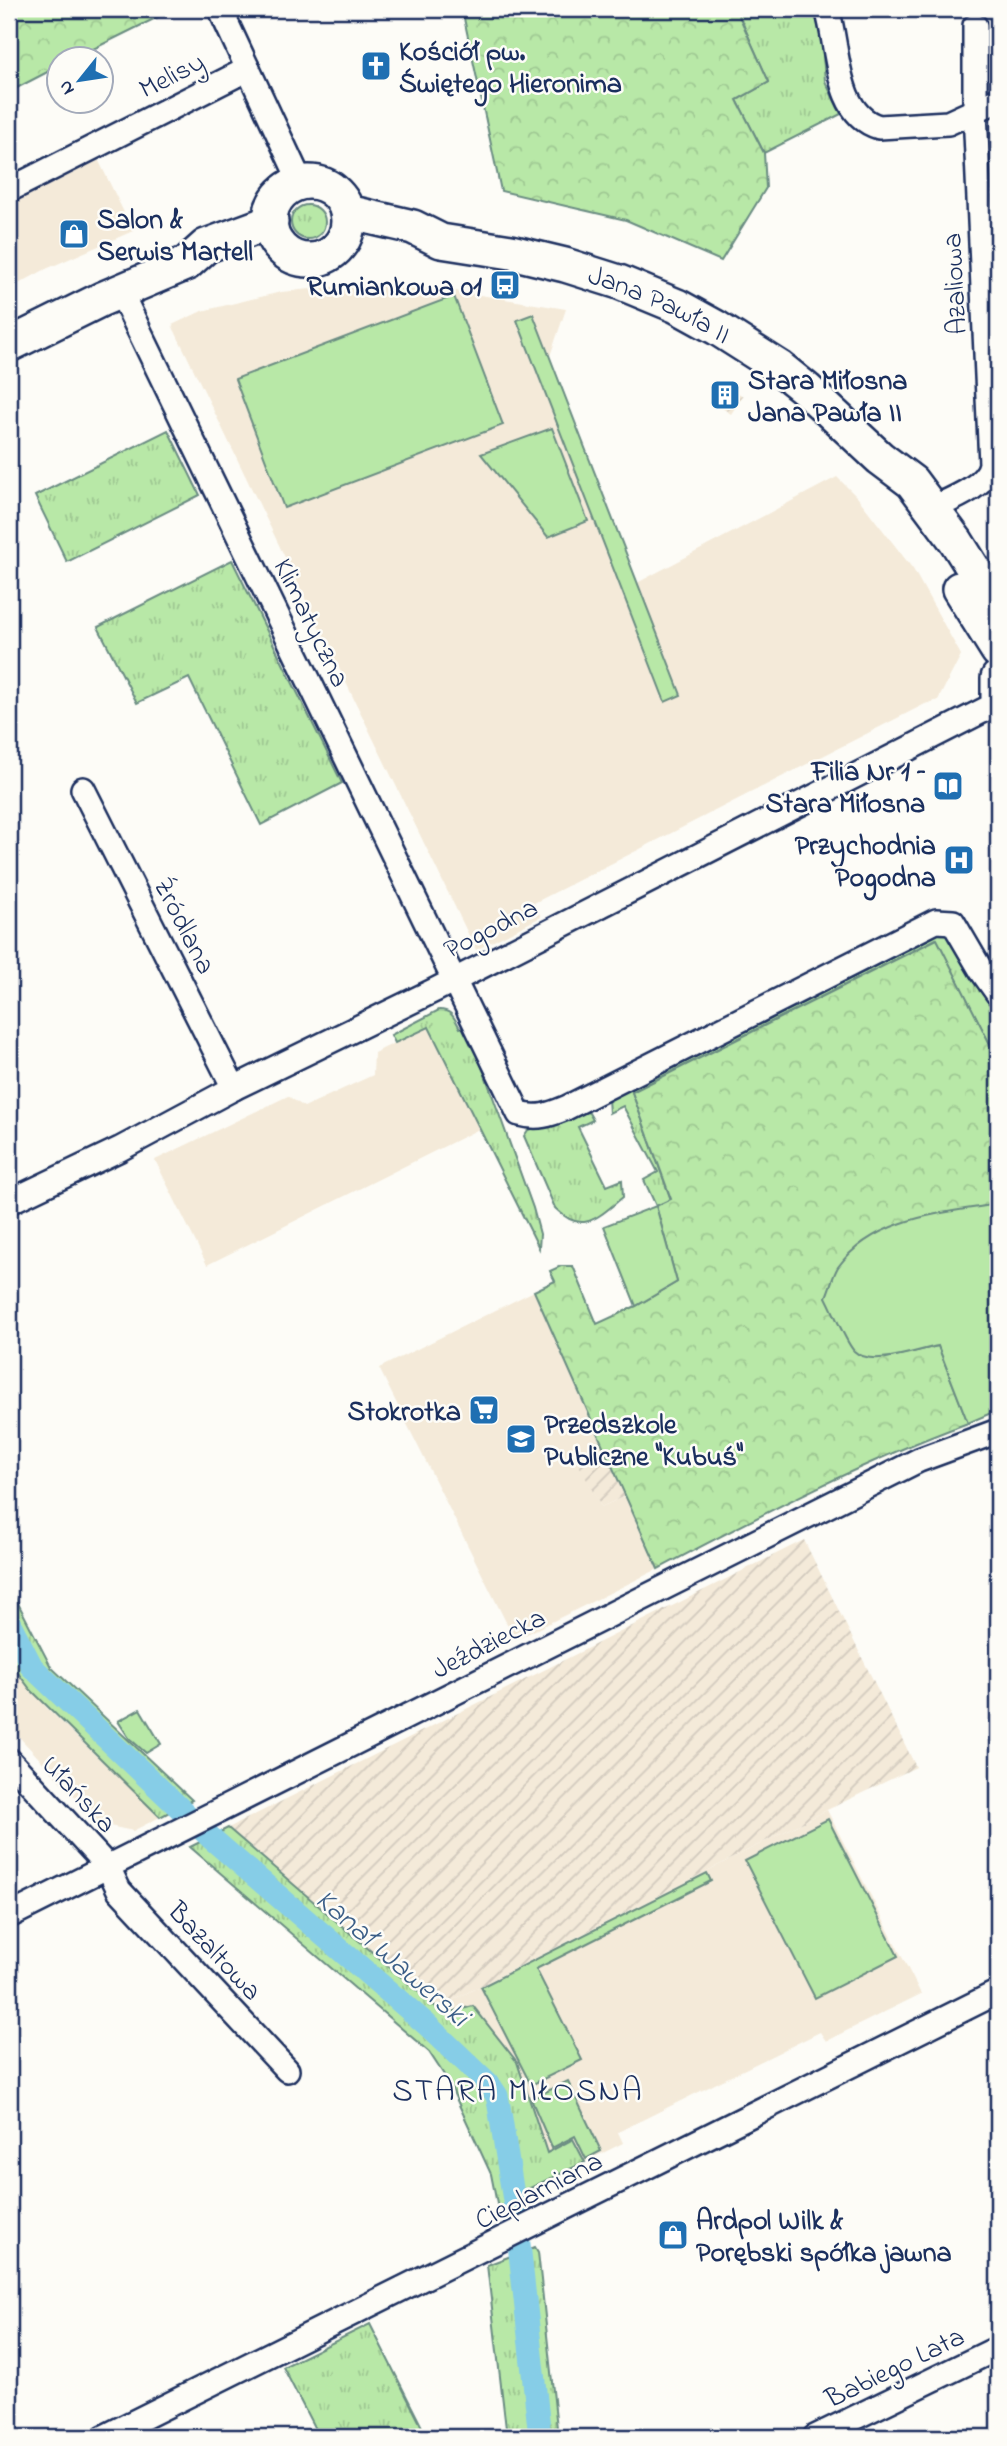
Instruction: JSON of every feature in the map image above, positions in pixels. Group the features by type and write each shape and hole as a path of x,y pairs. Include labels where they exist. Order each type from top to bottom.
{"street":[{"path":"220,9 301,183"},
{"path":"827,9 839,71 847,96 858,117 879,127 948,123 998,100"},
{"name":"Azaliowa","path":"933,508 980,481 990,471 991,464 975,111 975,26"},
{"name":"Melisy","path":"9,190 248,68"},
{"path":"313,182 325,185 343,200 345,227 334,251 323,257 299,258 288,253 275,234 272,209 288,188 313,182"},
{"name":"Jana Pawła II","path":"345,227 412,247 441,241 511,252 565,265 619,282 677,306 717,328 780,368 880,458 912,482 933,508 998,608"},
{"path":"9,345 120,291 187,263 212,265 275,234"},
{"name":"Klimatyczna","path":"120,291 519,1114 533,1118 566,1108 936,921 953,922 998,994"},
{"name":"Jana Pawła II","path":"880,458 905,505 998,651"},
{"path":"998,678 998,697"},
{"name":"Pogodna","path":"9,1202 120,1149 234,1088 455,979 998,703"},
{"name":"Źródlana","path":"83,789 234,1088"},
{"name":"Jeździecka","path":"9,1916 919,1460 998,1431"},
{"name":"Ułańska","path":"9,1760 108,1867"},
{"name":"Bazaltowa","path":"108,1867 119,1890 287,2070"},
{"name":"Cieplarniana","path":"104,2437 304,2336 533,2226 998,1992"},
{"name":"Babiego Lata","path":"815,2437 998,2348"}],"shaded area":[{"path":"98,159 133,231 46,269 9,289 9,203"},
{"path":"360,284 444,289 566,309 550,356 637,583 837,477 858,498 913,569 961,655 938,700 925,704 534,903 541,917 476,950 172,325 202,311 281,292"},
{"path":"719,381 743,396 731,414 709,399"},
{"path":"429,1026 479,1129 207,1265 155,1160 288,1096 304,1107 373,1075 374,1053"},
{"path":"534,1291 605,1450 580,1464 601,1507 625,1496 658,1569 515,1640 379,1368"},
{"path":"605,1450 625,1496 601,1507 579,1465"},
{"path":"804,1540 916,1767 443,2005 437,2007 228,1828"},
{"path":"9,1657 15,1669 47,1708 160,1817 133,1831 100,1824 9,1726"},
{"path":"827,1810 921,1994 826,2041 820,2032 618,2132 623,2143 585,2162 572,2140 547,2153 517,2062 448,2013 443,2005"}],"green space":[{"path":"22,9 174,9 99,46 46,46 46,73 9,92 9,15"},
{"path":"462,9 736,9 769,82 737,100 764,153 766,188 721,261 626,220 501,191"},
{"path":"736,9 814,9 822,40 825,81 841,114 764,153 737,100 769,82"},
{"path":"308,205 320,210 325,222 320,234 308,239 296,234 291,222 296,210"},
{"path":"454,296 503,425 284,508 235,379"},
{"path":"533,314 681,695 665,702 517,320"},
{"path":"552,428 588,521 548,537 481,454"},
{"path":"168,430 200,495 67,562 35,496"},
{"path":"232,560 342,783 261,825 189,678 137,703 98,627"},
{"path":"946,933 955,939 982,993 998,1015 998,1060 936,939 632,1092 671,1200 656,1206 644,1180 658,1172 623,1106 609,1113 608,1099 932,934"},
{"path":"937,939 998,1060 998,1204 953,1212 886,1358 938,1346 968,1423 850,1472 658,1569 534,1291 555,1281 550,1271 561,1266 573,1266 597,1324 636,1306 677,1282 656,1206 671,1199 632,1092"},
{"path":"439,1010 450,1013 460,1028 467,1025 533,1208 540,1234 539,1248 429,1027 395,1043 391,1035"},
{"path":"579,1108 589,1113 593,1120 578,1127 607,1186 622,1180 623,1197 598,1217 582,1222 574,1221 555,1208 524,1136 528,1130"},
{"path":"998,1204 998,1410 968,1423 938,1346 882,1358 862,1356 850,1346 826,1297 838,1267 853,1250 870,1237 911,1220"},
{"path":"656,1206 677,1282 636,1306 604,1226"},
{"path":"9,1586 51,1667 192,1800 160,1817 30,1689 9,1657"},
{"path":"140,1709 161,1744 146,1753 129,1738 118,1721"},
{"path":"828,1819 898,1956 815,1998 745,1861"},
{"path":"228,1828 436,2007 443,2005 448,2013 473,2006 517,2062 547,2153 573,2139 585,2162 526,2190 526,2207 500,2219 491,2174 448,2081 429,2052 190,1847"},
{"path":"707,1873 711,1881 536,1969 582,2060 531,2085 481,1987"},
{"path":"568,2081 601,2151 586,2159 575,2136 552,2148 531,2099"},
{"path":"535,2247 538,2252 558,2437 507,2437 487,2265"},
{"path":"370,2324 423,2429 406,2437 319,2437 283,2367"}],"waterway":[{"name":"Kanał Wawerski","path":"9,1622 32,1667 211,1838 426,2024 489,2084 497,2096 515,2207 540,2437"}],"place":[{"name":"Kościół pw. Świętego Hieronima","path":"376,66"},
{"name":"Salon & Serwis Martell","path":"74,234"},
{"name":"Rumiankowa 01","path":"505,285"},
{"name":"Stara Miłosna Jana Pawła II","path":"725,395"},
{"name":"Filia Nr 1 – Stara Miłosna","path":"948,786"},
{"name":"Przychodnia Pogodna","path":"959,860"},
{"name":"Stokrotka","path":"484,1410"},
{"name":"Przedszkole Publiczne \"Kubuś\"","path":"521,1439"},
{"name":"Ardpol Wilk & Porębski spółka jawna","path":"673,2235"}],"district":[{"name":"STARA MIŁOSNA","path":"518,2089"}]}
